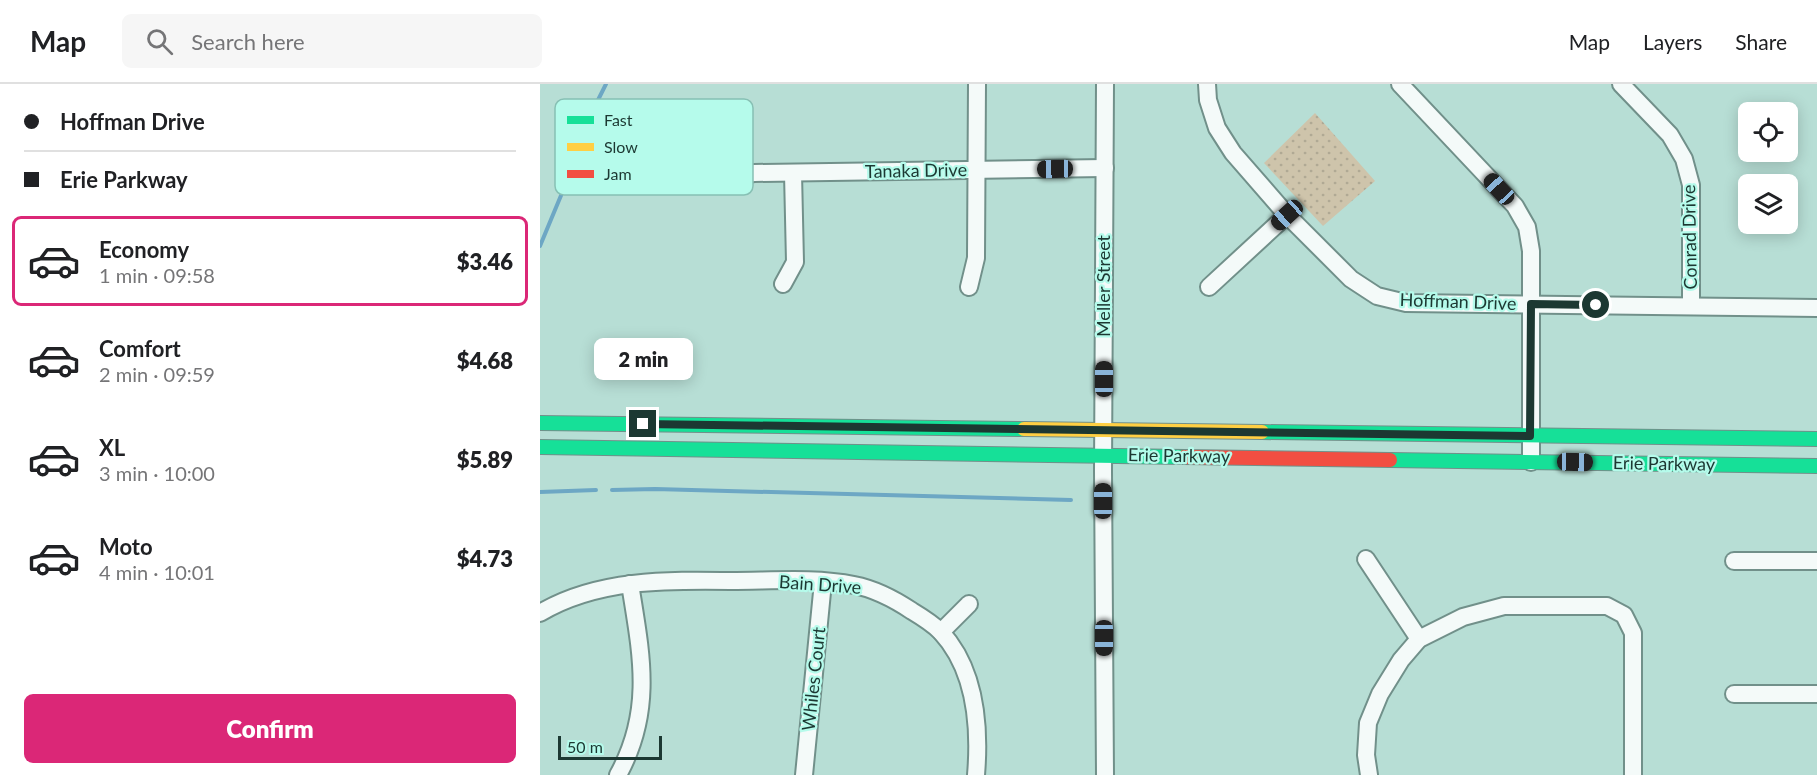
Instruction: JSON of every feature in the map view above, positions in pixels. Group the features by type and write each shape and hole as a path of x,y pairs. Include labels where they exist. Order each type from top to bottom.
{"main road":[{"name":"Erie Parkway","path":"540,423 1817,439"},
{"name":"Erie Parkway","path":"540,447 1817,466"}],"street":[{"path":"969,287 976,258 976,84"},
{"name":"Meller Street","path":"1105,84 1103,455 1105,775"},
{"name":"Hoffman Drive","path":"1208,84 1208,100 1217,128 1233,153 1287,215 1351,279 1377,296 1406,303 1817,308"},
{"path":"1400,84 1515,206 1527,227 1531,251 1531,462"},
{"name":"Conrad Drive","path":"1621,84 1670,135 1683,159 1691,185 1690,306"},
{"name":"Tanaka Drive","path":"753,173 1105,168"},
{"path":"783,284 795,262 793,173"},
{"path":"1209,287 1287,215"},
{"path":"1366,558 1419,639"},
{"path":"1734,561 1817,561"},
{"name":"Bain Drive","path":"540,613 584,594 630,584 665,580 823,582 853,585 878,591 900,603 941,632 960,663 973,696 978,729 976,775"},
{"name":"Whiles Court","path":"804,775 823,582"},
{"path":"618,775 634,736 643,688 642,659 630,584"},
{"path":"941,632 969,604"},
{"path":"1368,775 1366,755 1368,723 1380,694 1401,660 1419,639 1463,617 1504,606 1606,606 1624,615 1633,633 1633,775"},
{"path":"1734,694 1817,694"}],"shaded area":[{"path":"1315,113 1375,181 1323,226 1264,163"}],"waterway":[{"path":"598,99 606,84"},
{"path":"540,246 561,195"},
{"path":"612,490 655,489 1071,500"},
{"path":"540,492 596,490"}],"traffic: fast":[{"path":"540,423 1024,429"},
{"path":"1262,432 1817,439"},
{"path":"540,447 1184,457"},
{"path":"1390,460 1817,466"}],"traffic: slow":[{"path":"1024,429 1262,432"}],"traffic: jam":[{"path":"1184,457 1390,460"}],"route":[{"path":"643,424 1530,436 1531,304 1596,305"}]}
